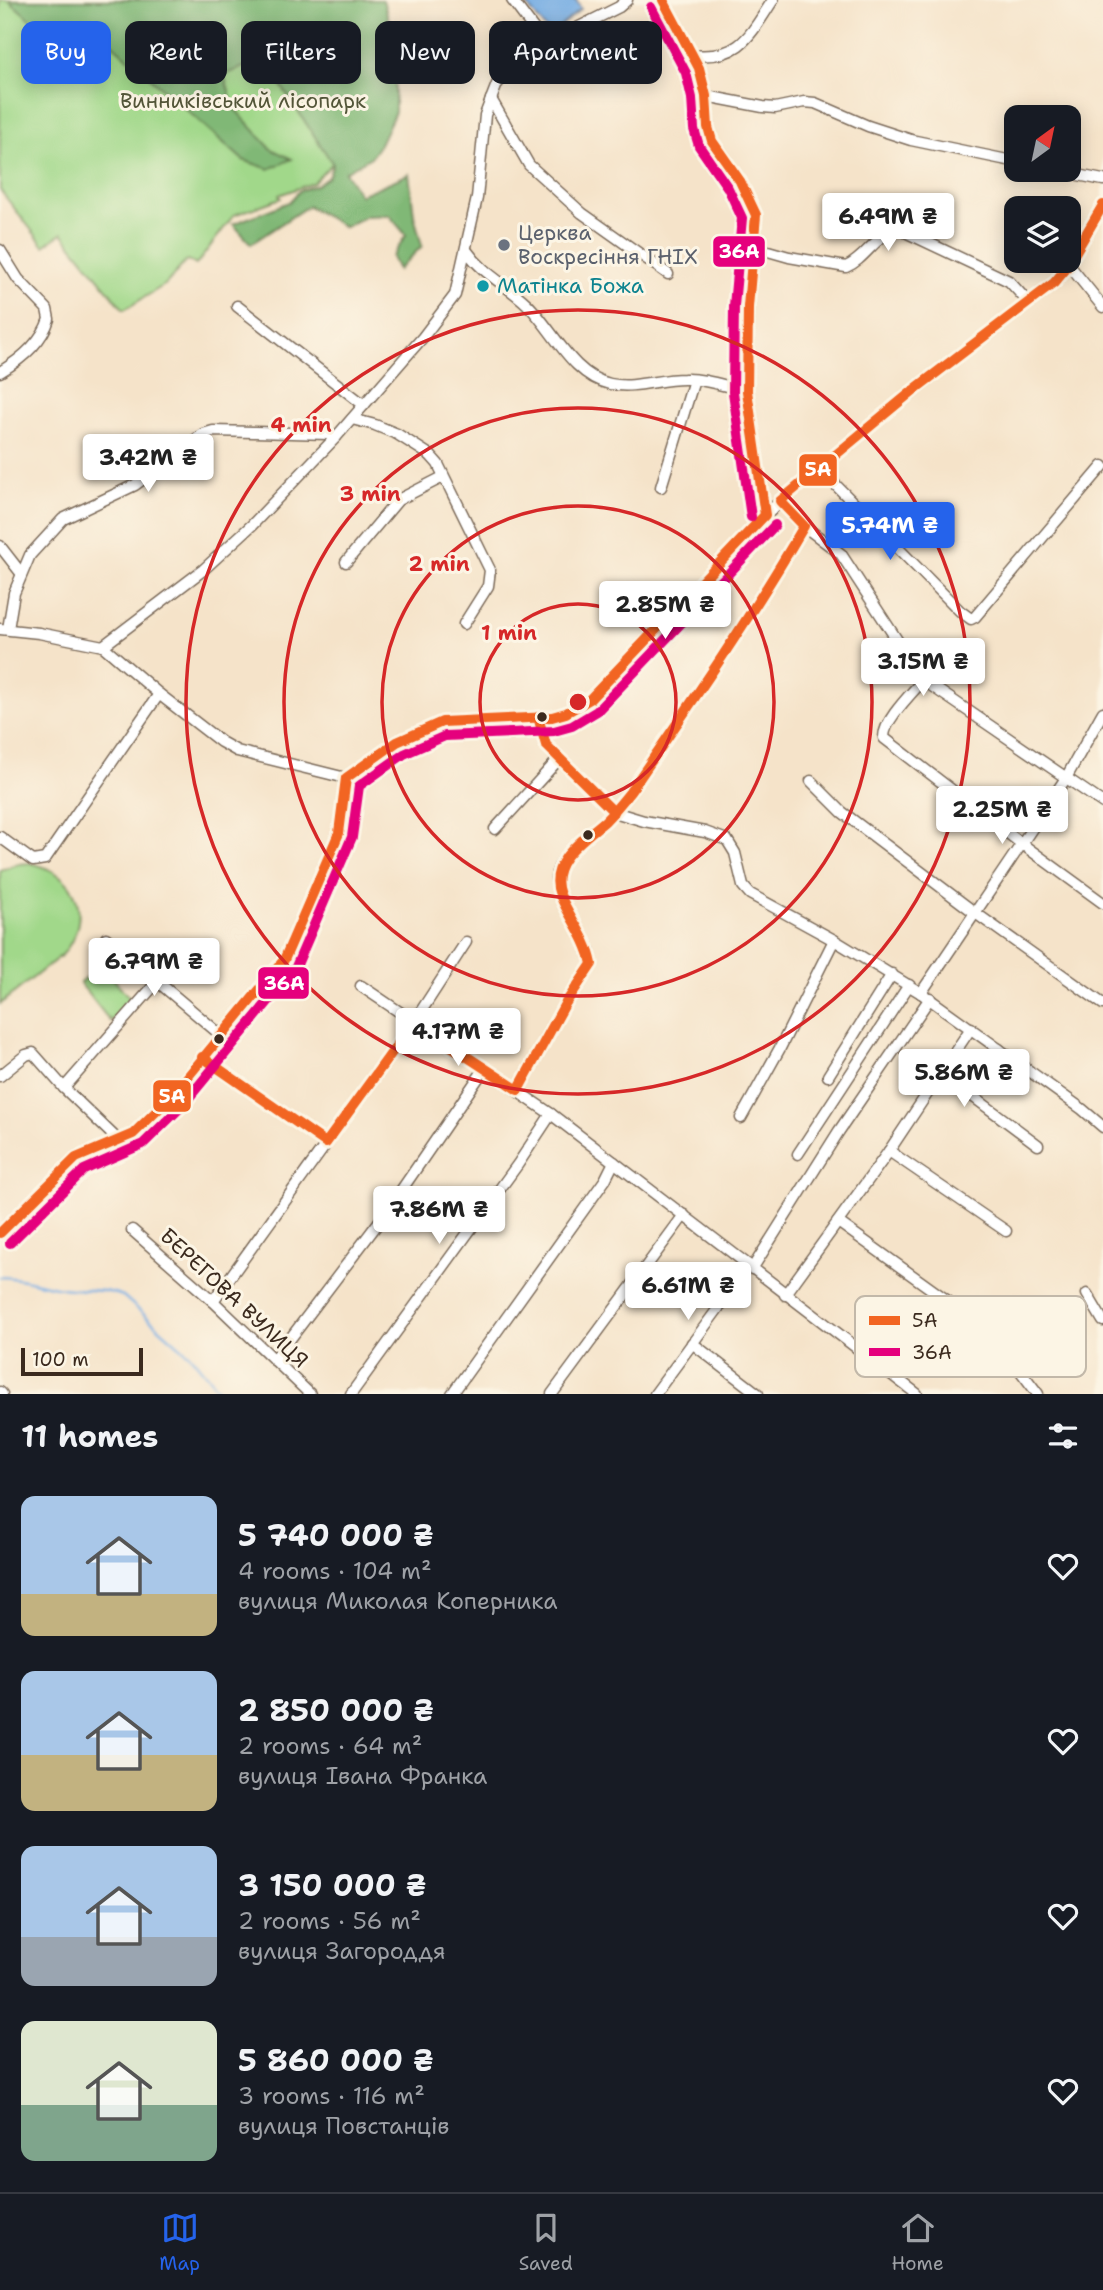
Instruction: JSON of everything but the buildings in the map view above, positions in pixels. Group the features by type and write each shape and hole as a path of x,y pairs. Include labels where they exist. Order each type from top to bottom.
{"street":[{"path":"512,0 528,21"},
{"path":"592,21 620,7 627,0"},
{"path":"663,0 693,55 703,81 712,141 740,181 755,215 748,307 747,391 765,515"},
{"path":"693,55 724,53 739,47 773,0"},
{"path":"103,646 203,570 252,524 352,419 411,352 455,295 477,198 485,115 498,84"},
{"path":"706,96 775,108 804,102 815,103 869,127 911,140 1004,159"},
{"path":"491,99 529,165 582,213 668,274"},
{"path":"1082,176 1103,180"},
{"path":"1081,244 1103,205"},
{"path":"754,247 789,257 846,267 854,264 886,234 899,229 1009,281 1029,303"},
{"path":"0,250 18,279 47,309 49,319 42,333 24,355 0,372"},
{"path":"467,251 480,267 527,304 568,354 586,372 600,381 633,387 684,379 747,391"},
{"path":"2,1228 76,1158 133,1134 171,1097 284,960 339,834 346,778 397,742 442,722 566,713 590,699 780,501 818,467 982,336 1029,303 1063,273"},
{"path":"1075,273 1103,307"},
{"path":"237,306 364,405"},
{"path":"661,487 694,380"},
{"path":"352,419 375,425 416,445 438,464 490,570 488,586 464,624"},
{"path":"336,437 328,434 213,430 203,433 135,485 63,519 30,555 21,573 4,629 103,646 159,694 221,742 237,751 346,778"},
{"path":"818,467 960,611 968,617 975,617 1103,466"},
{"path":"346,562 398,500 443,477"},
{"path":"780,501 804,526 841,554 923,680 1103,803"},
{"path":"0,546 21,573"},
{"path":"923,680 884,729 884,738 1103,903"},
{"path":"0,837 33,861 45,859 159,694"},
{"path":"655,1394 750,1267 926,996 974,912 1066,778 1103,712"},
{"path":"538,717 546,745 614,812 644,821 705,832 727,840 736,853 743,886 750,894 834,940 926,996 1103,1127"},
{"path":"495,829 559,759"},
{"path":"811,781 842,811 974,912 1103,1004"},
{"path":"518,1090 565,1004 592,964 589,949 559,893 556,884 558,867 614,812"},
{"path":"106,938 222,1036"},
{"path":"741,1118 780,1048 834,940"},
{"path":"213,1301 415,1022 466,942"},
{"path":"828,1076 892,974"},
{"path":"64,1088 158,981"},
{"path":"798,1154 909,985"},
{"path":"361,986 551,1114 855,1347"},
{"path":"786,1295 889,1151 971,1028"},
{"path":"999,1049 972,1087 971,1095 1038,1145"},
{"path":"0,1076 26,1055 33,1053 64,1088 118,1140"},
{"path":"202,1057 326,1143"},
{"path":"274,1360 385,1214 485,1068"},
{"path":"351,1394 525,1155 551,1114"},
{"path":"889,1151 1006,1231"},
{"path":"452,1394 605,1180 614,1162"},
{"path":"552,1394 684,1214"},
{"path":"838,1222 941,1296"},
{"name":"БЕРЕГОВА ВУЛИЦЯ","path":"132,1230 213,1301 310,1394"},
{"path":"1087,1294 1103,1321"},
{"path":"692,1343 758,1394"},
{"path":"895,1377 917,1394"},
{"path":"1025,1377 1038,1394"}],"green space":[{"name":"Винниківський лісопарк","path":"0,0 363,0 373,122 313,183 234,215 196,265 187,260 166,284 124,310 62,233 44,246 0,190"},
{"path":"8,0 383,0 389,21 375,21 375,84 395,84 395,112 371,157 345,172 360,195 409,174 414,215 422,246 398,270 392,257 406,235 389,215 366,216 344,227 308,206 251,244 233,224 289,202 299,191 328,177 333,164 282,87 277,84 361,84 361,21 241,21 241,68 227,74 227,21 125,21 125,55 111,43 111,21 32,21"},
{"path":"157,84 227,84 234,108 271,149 292,159 269,169 243,160"},
{"path":"29,863 59,875 69,885 76,897 78,925 63,954 0,1004 0,870"},
{"path":"102,965 133,1002 110,1021 80,983"}],"water":[{"path":"523,0 576,0 581,9 567,21 540,21"}],"waterway":[{"path":"0,1277 123,1296 191,1356 222,1394"}],"transit line":[{"name":"5А","path":"0,1233 76,1158 133,1134 171,1097 284,960 339,833 346,778 397,742 442,722 552,717 566,713 590,699 765,515 747,391 748,307 756,215 740,181 712,141 699,68 663,0"},
{"name":"36А","path":"651,7 686,73 699,146 728,188 742,218 734,306 733,392 751,517"},
{"name":"5А","path":"202,1057 326,1143 414,1022 518,1090 565,1004 592,964 586,946 560,895 557,883 563,862 630,792 784,560 804,526 780,501 915,389 1054,283 1065,270 1103,205"},
{"name":"36А","path":"10,1243 84,1170 143,1144 182,1106 295,969 352,837 359,786 404,754 445,736 554,731 572,726 597,711 775,525"},
{"name":"5А","path":"538,717 546,745 614,812"}],"place":[{"name":"Церква Воскресіння ГНІХ","path":"504,245"},
{"name":"Матінка Божа","path":"483,286"}]}
